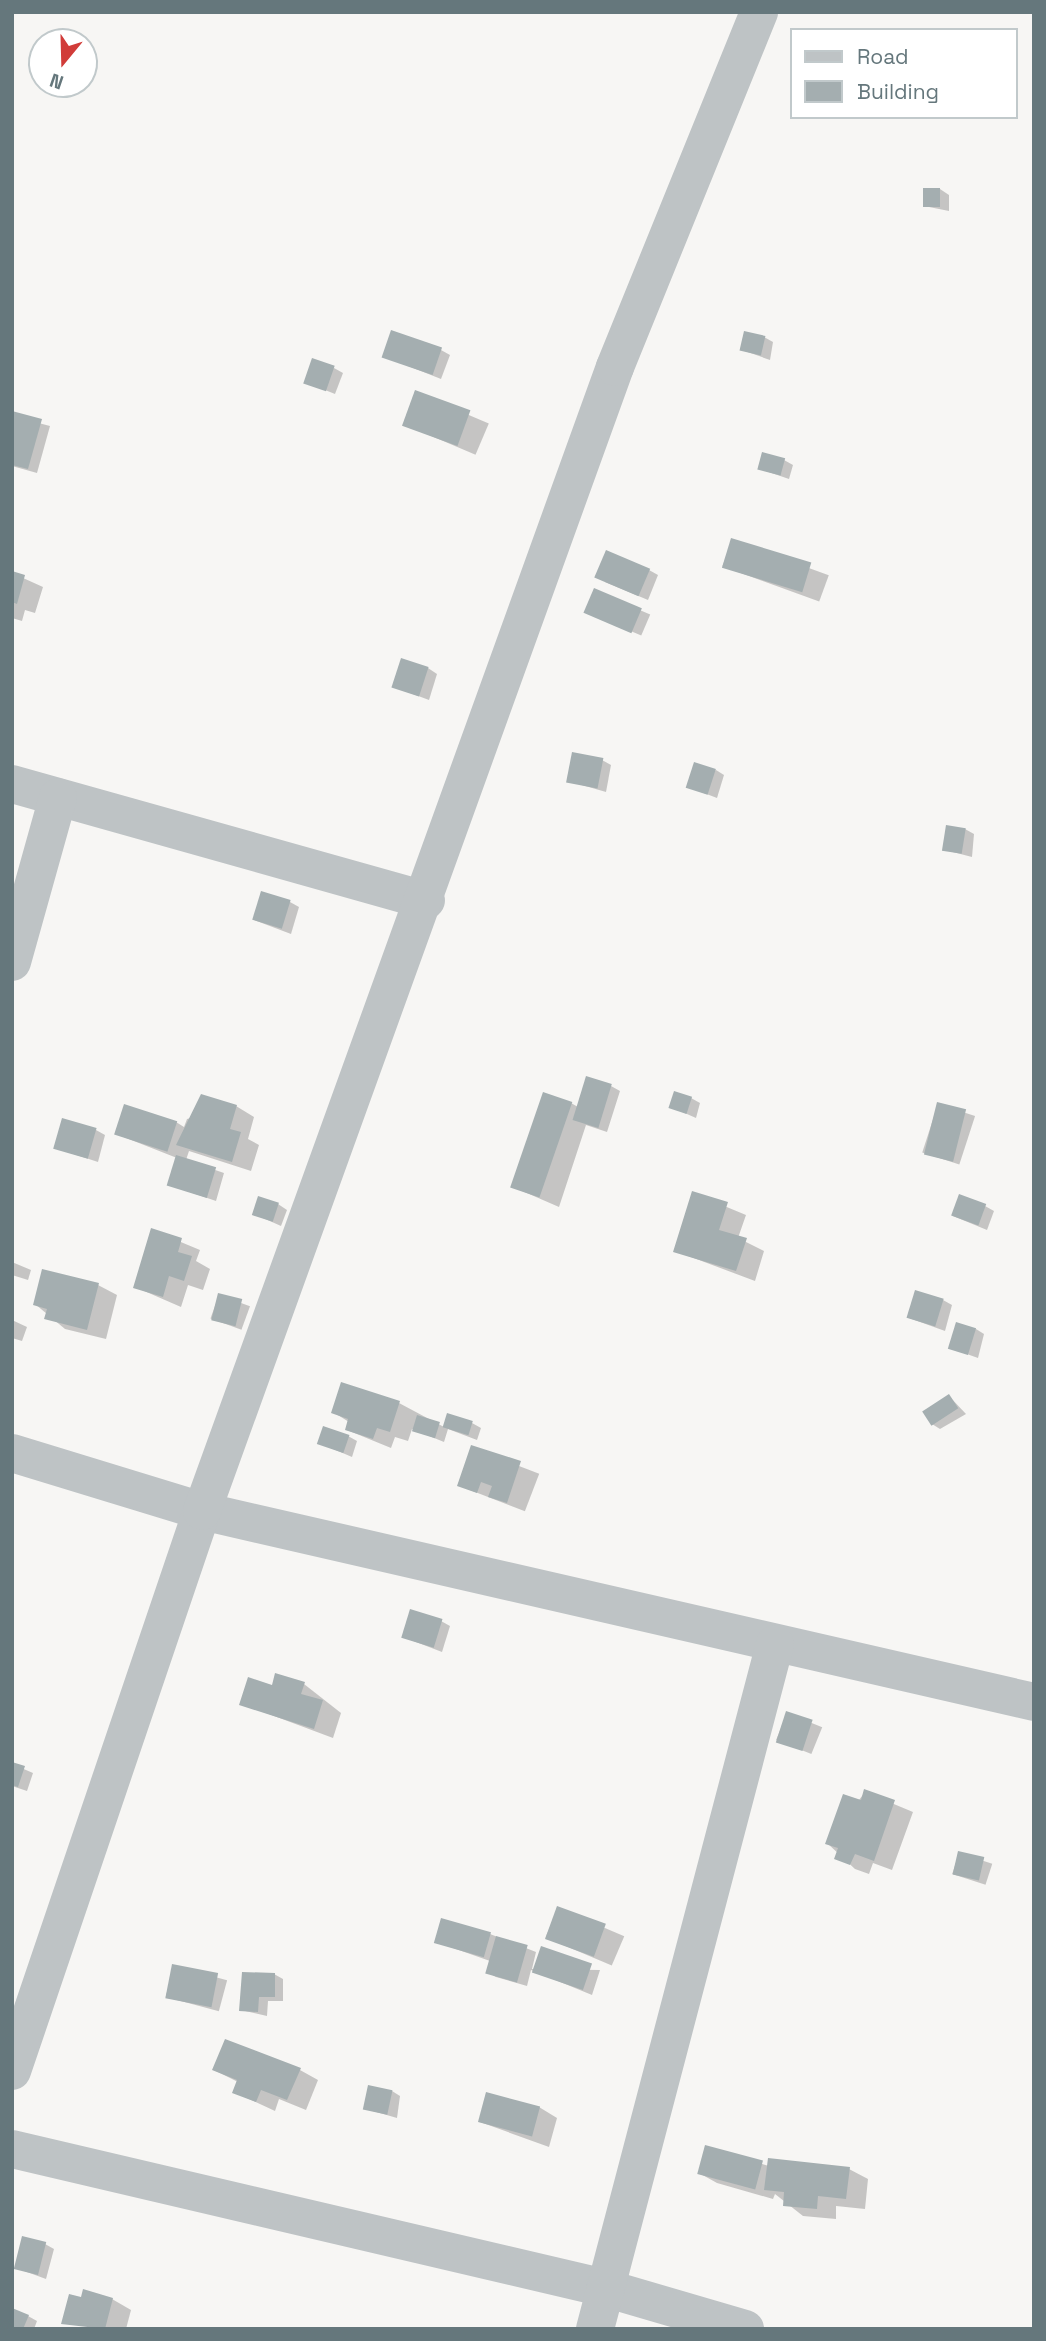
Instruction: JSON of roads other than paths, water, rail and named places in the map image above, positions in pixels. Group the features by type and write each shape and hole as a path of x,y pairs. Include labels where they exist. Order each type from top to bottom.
{"street":[{"path":"12,2071 202,1511 426,900 615,367 759,12"},
{"path":"12,784 426,900"},
{"path":"12,962 58,797"},
{"path":"12,1453 202,1511 1034,1702"},
{"path":"595,2329 775,1644"},
{"path":"12,2149 605,2288 745,2329"}]}
